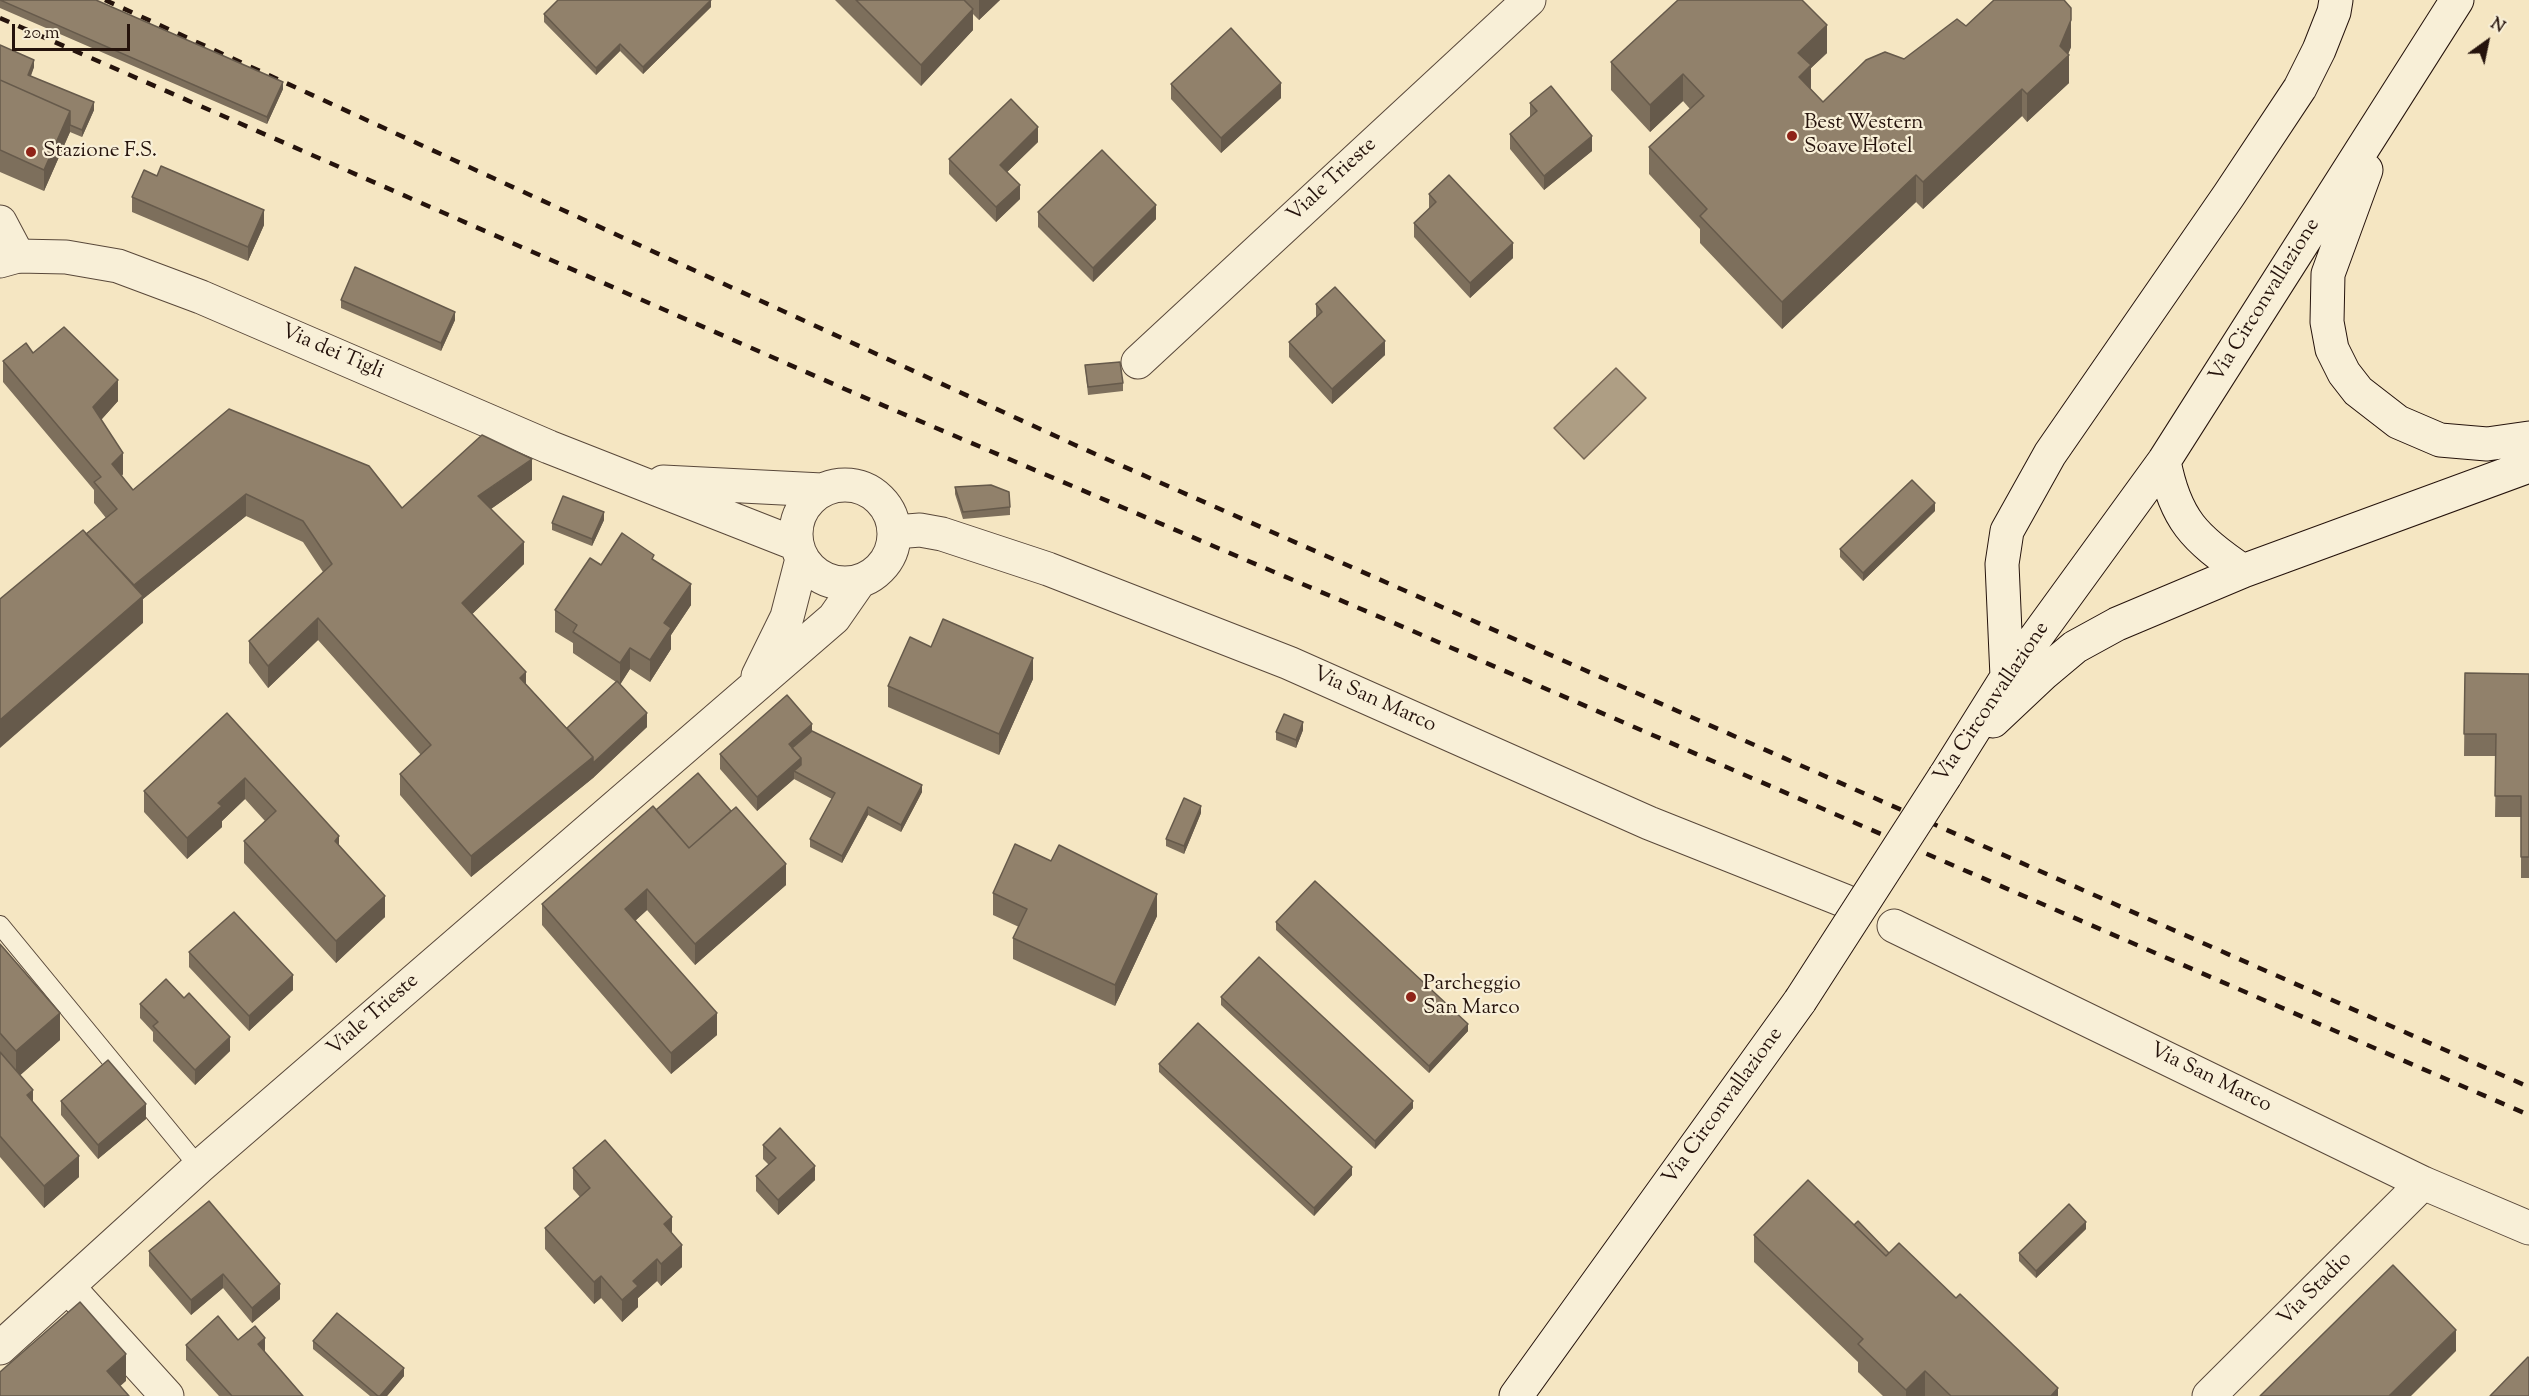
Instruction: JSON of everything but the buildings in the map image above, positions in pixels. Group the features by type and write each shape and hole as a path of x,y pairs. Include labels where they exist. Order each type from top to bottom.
{"street":[{"name":"Viale Trieste","path":"1138,363 1529,0"},
{"path":"2007,677 2002,564 2007,531 2050,454 2300,88 2319,50 2334,12 2336,0"},
{"name":"Via Circonvallazione","path":"1516,1396 1800,1001 2007,677 2164,461 2457,0"},
{"path":"2388,109 2328,274 2327,322 2332,350 2344,373 2358,391 2398,422 2440,440 2487,444 2529,438"},
{"path":"0,222 9,258"},
{"name":"Via dei Tigli","path":"9,258 66,257 118,266 201,297 799,552 813,572 827,581 843,584 859,582"},
{"path":"2164,461 2170,491 2180,513 2194,532 2213,551 2243,571"},
{"path":"1952,765 2044,673 2075,647 2117,624 2243,571 2529,466"},
{"name":"Via dei Tigli","path":"637,481 822,490 843,485 864,488 877,495 886,506 895,532"},
{"path":"799,552 795,528 800,513 809,500 822,490"},
{"name":"Via San Marco","path":"895,532 920,530 942,534 1059,573 1288,663 1649,823 1845,901"},
{"path":"859,582 881,568 891,552 895,532"},
{"name":"Viale Trieste","path":"752,688 787,617 799,552"},
{"name":"Viale Trieste","path":"0,1348 69,1288 199,1167 834,618 859,582"},
{"name":"Via San Marco","path":"1894,926 2422,1183 2529,1228"},
{"name":"Via Stadio","path":"2209,1396 2422,1183"},
{"path":"69,1288 167,1396"}],"lane":[{"path":"0,925 199,1167"}],"shaded area":[{"path":"1616,368 1646,398 1584,459 1554,428"}],"railway":[{"path":"105,0 1075,445 2529,1087"},
{"path":"0,18 847,390 1408,629 2529,1115"}],"place":[{"name":"Best Western Soave Hotel","path":"1792,136"},
{"name":"Stazione F.S.","path":"31,152"},
{"name":"Parcheggio San Marco","path":"1411,997"}]}
